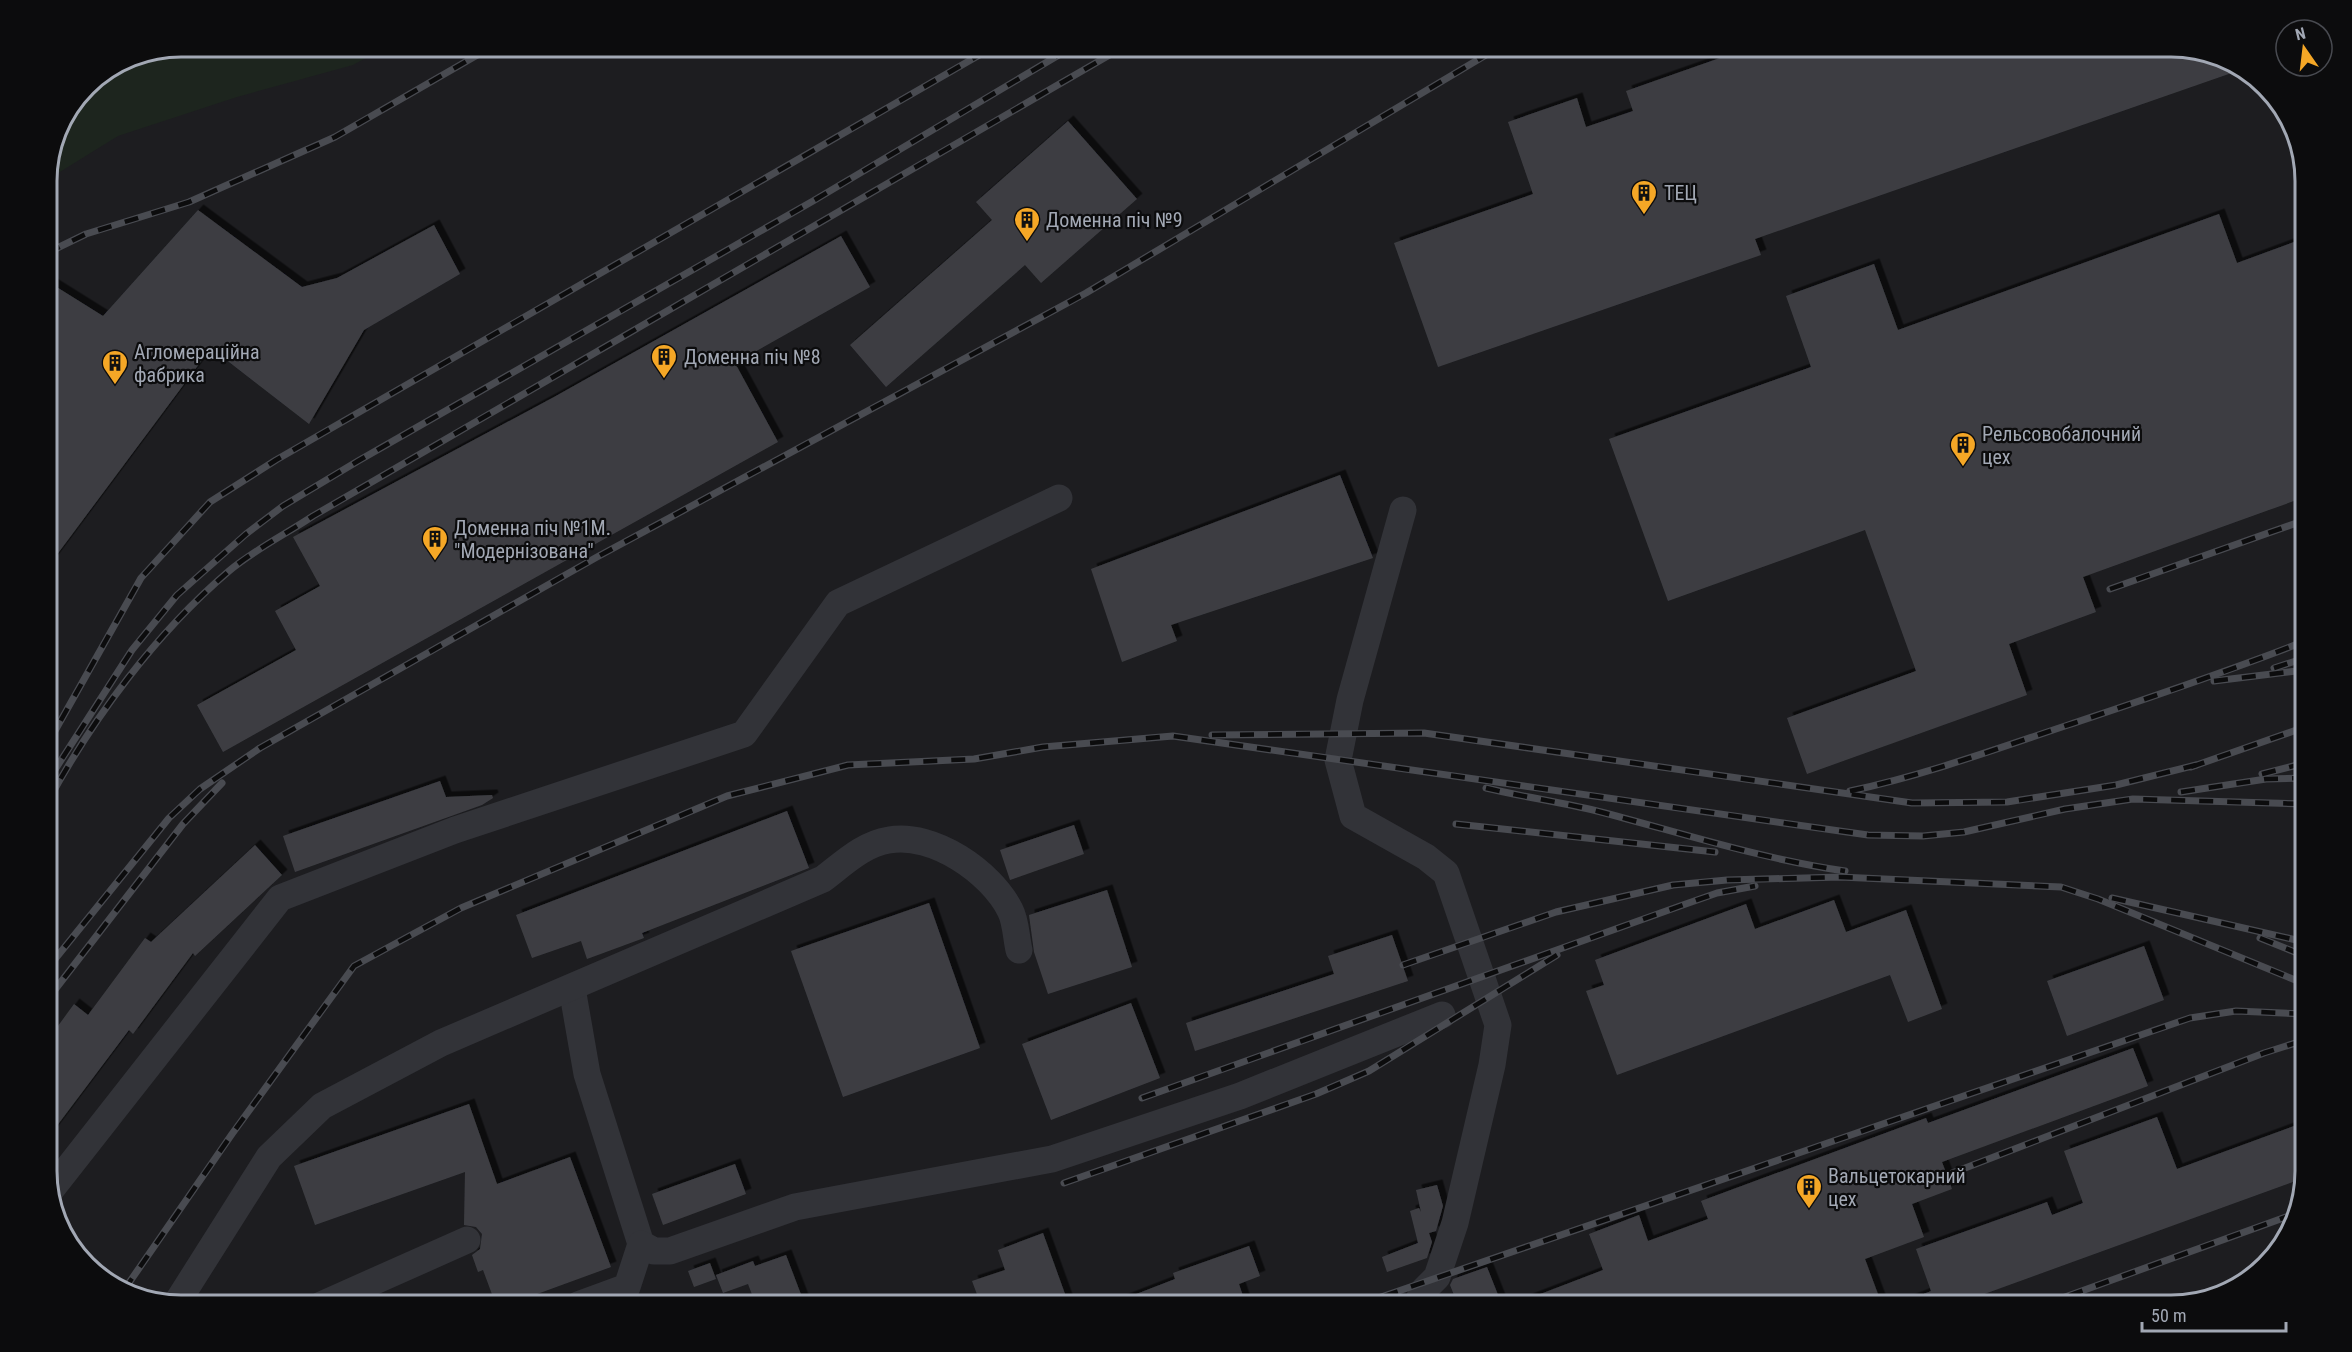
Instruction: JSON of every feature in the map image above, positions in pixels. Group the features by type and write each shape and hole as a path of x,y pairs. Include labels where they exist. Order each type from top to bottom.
{"lane":[{"path":"57,1182 280,898 455,830 744,734 838,603 1059,498"},
{"path":"1402,510 1350,700 1338,760 1353,816 1426,857 1446,873 1498,1025 1492,1065 1455,1223 1437,1277 1421,1295"},
{"path":"182,1295 269,1157 322,1106 441,1043 823,879 864,848 890,840 921,840 944,849 992,881 1011,911 1019,950"},
{"path":"572,988 587,1074 641,1244 627,1287 605,1295"},
{"path":"641,1244 654,1251 670,1251 795,1207 1052,1159 1240,1096 1442,1015"},
{"path":"343,1295 467,1240"}],"shaded area":[{"path":"173,57 368,57 353,65 237,97 118,136 57,174 66,133 83,105 105,83 133,66"},
{"path":"347,57 2171,57 2203,61 2219,66 2259,93 2274,112 2288,141 2295,173 2295,1171 2291,1203 2286,1219 2269,1247 2247,1269 2219,1286 2187,1294 2171,1295 181,1295 149,1291 133,1286 105,1269 83,1247 66,1219 57,1179 57,173 64,138"}],"building":[{"name":"ТЕЦ","path":"1723,57 2171,57 2203,61 2231,73 1755,239 1761,255 1438,367 1394,243 1533,194 1508,122 1577,98 1586,127 1633,111 1626,91"},
{"name":"Доменна піч №9","path":"1068,121 1137,199 1041,283 1025,265 886,387 850,345 992,220 976,202"},
{"name":"Агломераційна фабрика","path":"198,210 302,287 337,278 434,225 460,274 364,330 309,424 211,348 57,555 57,287 103,316"},
{"name":"Рельсовобалочний цех","path":"2219,214 2237,263 2295,242 2295,501 2083,577 2096,612 2009,644 2027,695 1807,774 1787,718 1916,671 1865,530 1668,601 1609,439 1811,367 1786,296 1874,264 1898,330"},
{"name":"Доменна піч №1М. \"Модернізована\"","path":"841,236 870,287 735,363 778,442 223,752 197,705 296,650 275,611 320,586 293,537 554,397"},
{"path":"1340,475 1373,558 1171,625 1177,641 1122,662 1091,569"},
{"path":"440,781 446,797 492,795 493,798 482,805 295,872 283,836"},
{"path":"787,811 809,868 642,933 644,938 587,959 581,941 532,958 516,915"},
{"path":"1074,825 1084,854 1010,880 1000,850"},
{"path":"255,845 282,875 195,956 193,953 133,1034 129,1030 57,1126 57,1027 74,1004 88,1015 145,938 151,942"},
{"path":"1107,890 1132,967 1048,994 1034,952 1029,915"},
{"path":"1834,900 1846,932 1906,910 1942,1009 1908,1022 1890,975 1617,1075 1586,991 1604,985 1595,960 1746,904 1755,929"},
{"path":"929,903 980,1048 843,1097 791,951"},
{"path":"1392,935 1408,981 1195,1051 1186,1023 1334,974 1328,956"},
{"path":"2144,946 2164,1000 2067,1036 2047,981"},
{"path":"1131,1003 1160,1078 1051,1120 1022,1044"},
{"name":"Вальцетокарний цех","path":"2133,1048 2148,1086 1942,1162 1952,1189 1912,1204 1924,1237 1865,1259 1878,1295 1538,1295 1603,1270 1589,1234 1639,1215 1648,1241 1708,1219 1701,1201 1926,1118 1928,1123"},
{"path":"469,1104 497,1184 570,1157 611,1267 534,1295 492,1295 483,1270 478,1272 472,1255 480,1249 482,1234 476,1227 464,1225 465,1172 315,1225 294,1166"},
{"name":"Вальцетокарний цех","path":"2157,1117 2177,1169 2295,1126 2294,1182 1982,1295 1921,1295 1931,1291 1916,1249 2047,1202 2052,1215 2083,1203 2064,1151"},
{"path":"735,1164 746,1194 663,1225 652,1194"},
{"path":"1437,1185 1443,1206 1436,1231 1429,1233 1432,1242 1427,1258 1387,1272 1382,1257 1418,1243 1410,1211 1419,1208 1421,1212 1416,1190"},
{"path":"1043,1233 1065,1295 977,1295 972,1281 1005,1270 998,1250"},
{"path":"1249,1246 1260,1276 1239,1284 1243,1295 1134,1295 1175,1279 1173,1273"},
{"path":"786,1255 801,1295 752,1295 748,1284 723,1293 716,1275 753,1261 755,1266"},
{"path":"710,1263 716,1279 694,1287 688,1271"},
{"path":"1487,1267 1498,1295 1454,1295 1450,1285 1453,1279"}],"railway":[{"path":"57,248 86,234 189,202 335,137 474,57"},
{"path":"57,727 141,578 210,502 276,460 976,57"},
{"path":"57,766 132,650 177,595 246,534 283,506 813,201 1055,57"},
{"path":"57,785 105,709 151,650 202,596 249,556 313,516 1106,57"},
{"path":"57,957 169,818 200,789 260,748 597,557 1086,293 1483,57"},
{"path":"2110,589 2295,524"},
{"path":"1850,791 1906,777 1987,752 2295,645"},
{"path":"2274,668 2295,661"},
{"path":"2214,681 2295,671"},
{"path":"2191,767 2295,731"},
{"path":"1212,735 1424,733 1912,803 2007,802 2116,785 2196,765"},
{"path":"129,1283 232,1134 354,966 461,908 727,796 848,765 974,759 1043,747 1173,736 1868,835 1923,836 1964,832 2065,809 2133,799 2295,804"},
{"path":"2262,774 2295,766"},
{"path":"2181,792 2266,779 2295,778"},
{"path":"57,987 183,824 222,783"},
{"path":"1486,788 1597,811 1781,859 1845,871"},
{"path":"1456,824 1715,852"},
{"path":"1403,965 1556,912 1673,885 1727,880 1840,877 2061,887 2098,899 2295,980"},
{"path":"1142,1098 1717,893 1755,886"},
{"path":"2112,898 2295,940"},
{"path":"2260,938 2295,952"},
{"path":"1064,1183 1316,1094 1369,1071 1557,955"},
{"path":"1387,1295 2190,1018 2236,1011 2295,1014"},
{"path":"1947,1175 2295,1043"},
{"path":"2071,1295 2287,1217"}],"place":[{"name":"ТЕЦ","path":"1644,216"},
{"name":"Доменна піч №9","path":"1027,243"},
{"name":"Доменна піч №8","path":"664,380"},
{"name":"Агломераційна фабрика","path":"115,386"},
{"name":"Рельсовобалочний цех","path":"1963,468"},
{"name":"Доменна піч №1М. \"Модернізована\"","path":"435,562"},
{"name":"Вальцетокарний цех","path":"1809,1210"}]}
